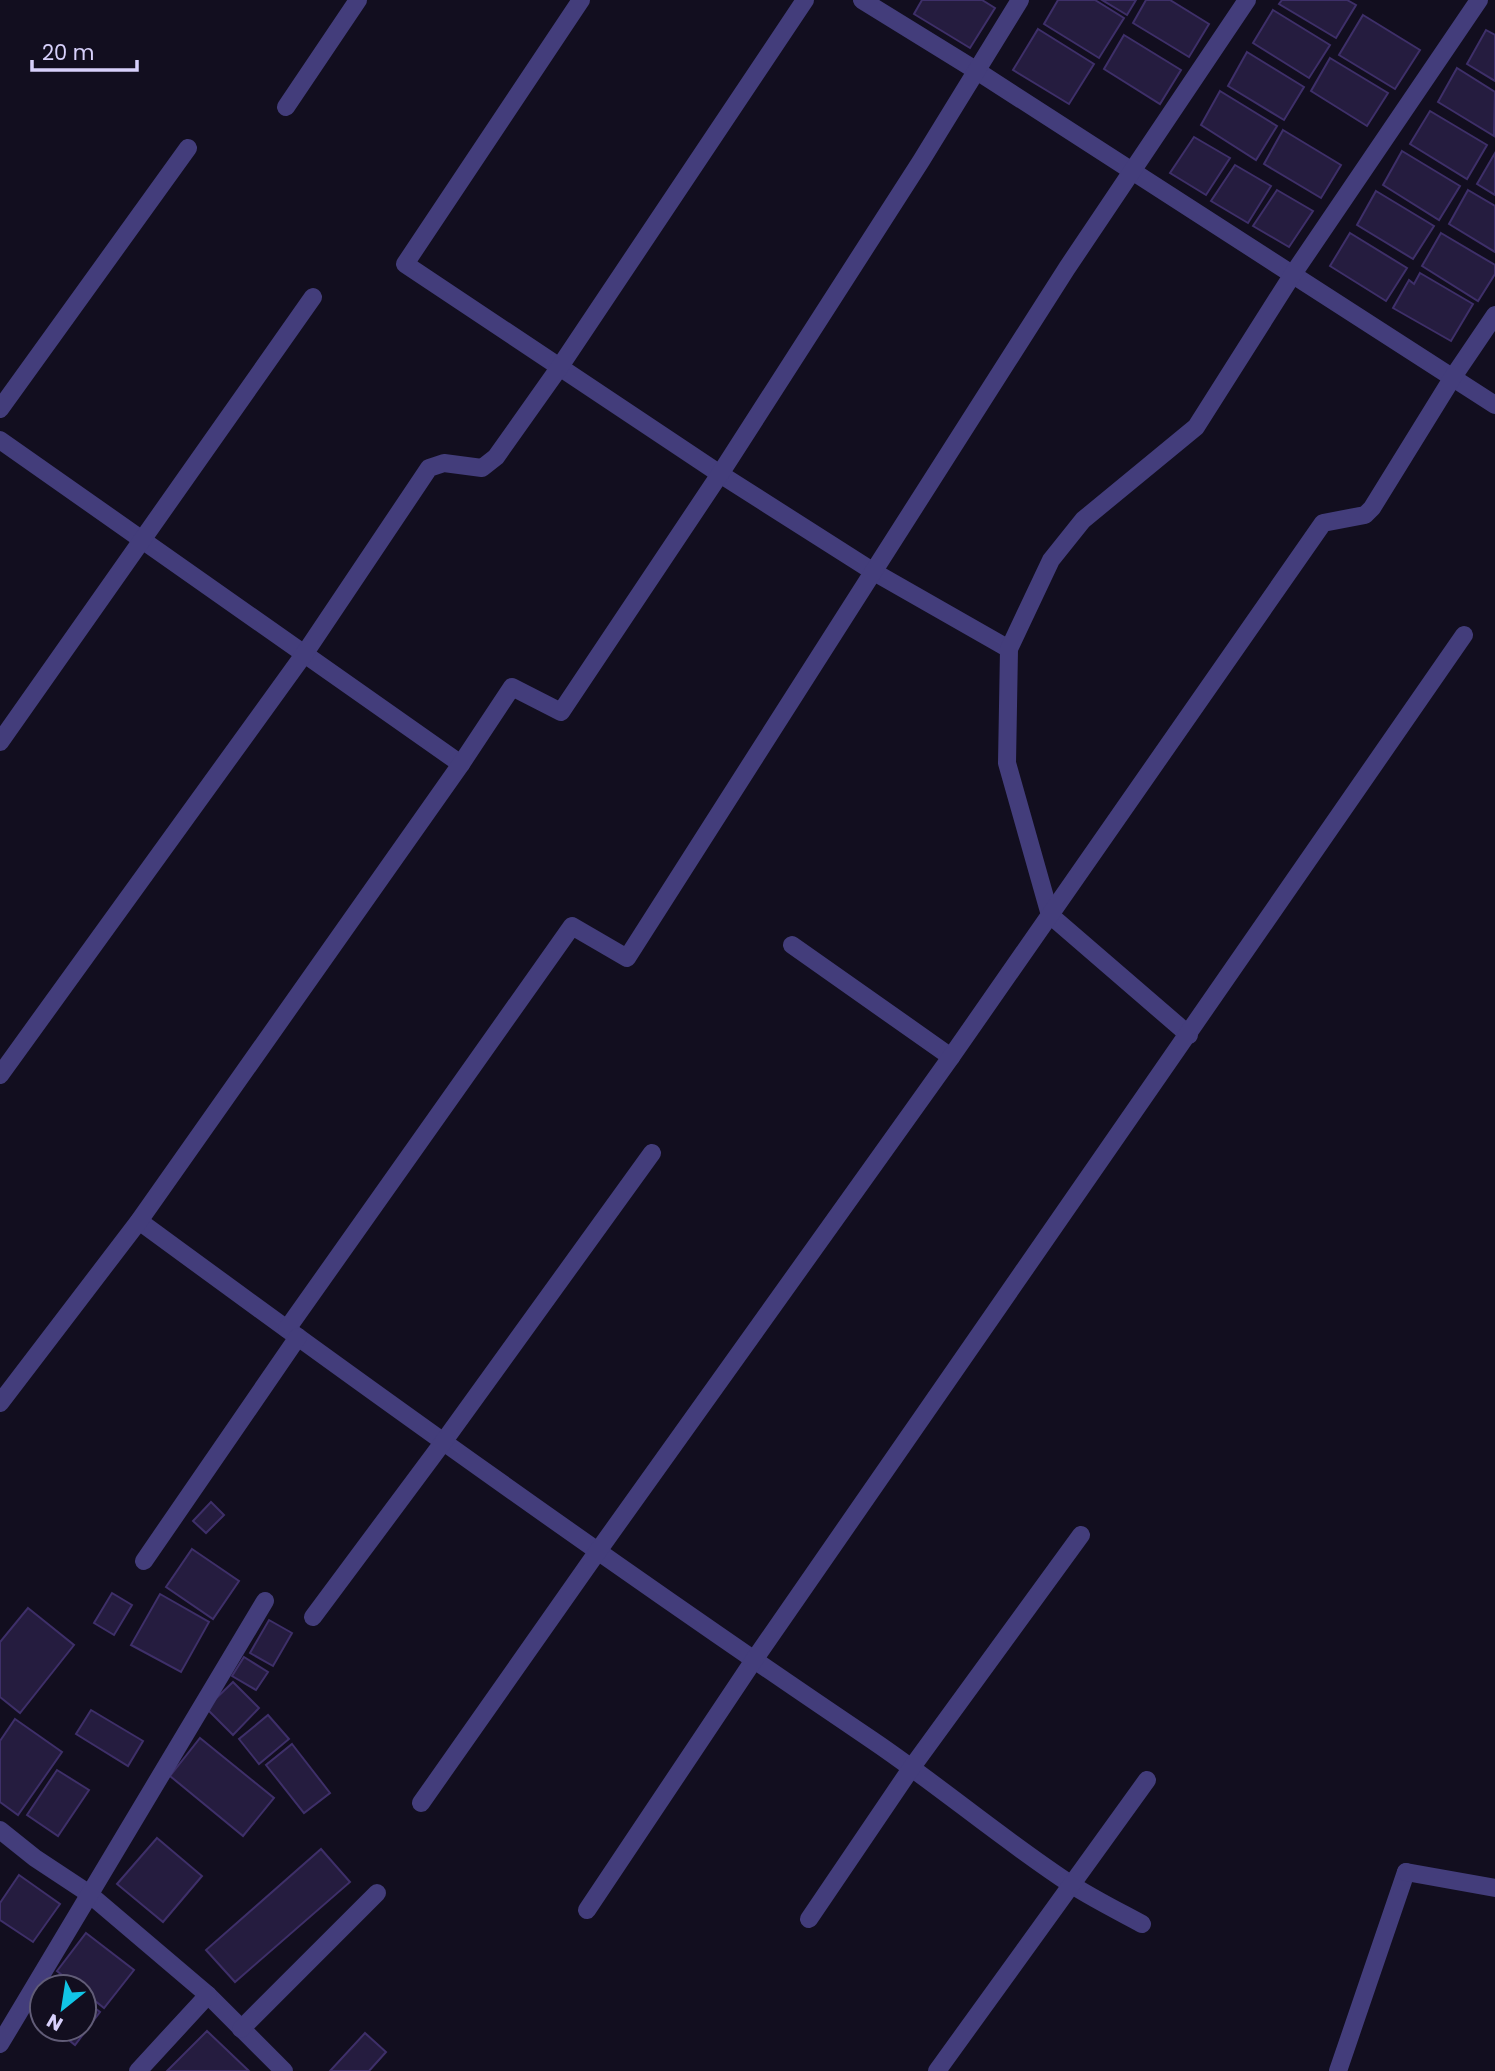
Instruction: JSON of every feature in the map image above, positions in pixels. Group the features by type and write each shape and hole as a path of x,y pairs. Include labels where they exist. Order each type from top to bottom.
{"street":[{"path":"286,107 358,0"},
{"path":"581,0 405,264 720,474 874,572 1009,649"},
{"path":"0,1075 305,653 429,468 444,463 482,468 496,457 559,369 805,0"},
{"path":"862,0 977,71 1495,405"},
{"path":"0,1403 139,1221 461,764 512,687 561,712 720,474 914,173 1020,0"},
{"path":"144,1561 293,1333 572,926 627,958 1067,268 1247,0"},
{"path":"1189,1035 1050,915 1007,763 1009,649 1051,559 1083,520 1196,427 1293,274 1479,0"},
{"path":"0,409 188,148"},
{"path":"0,741 313,298"},
{"path":"421,1803 598,1550 951,1057 1323,523 1365,515 1372,508 1495,315"},
{"path":"0,440 461,764"},
{"path":"587,1910 754,1660 1464,635"},
{"path":"792,945 951,1057"},
{"path":"313,1617 652,1153"},
{"path":"139,1221 598,1550 912,1767 1072,1885 1142,1924"},
{"path":"809,1919 912,1767 1081,1535"},
{"path":"0,2044 265,1601"},
{"path":"937,2071 1147,1780"},
{"path":"0,1830 88,1893 208,1995 284,2071"},
{"path":"1338,2071 1406,1872 1495,1888"},
{"path":"241,2029 377,1893"},
{"path":"138,2071 208,1995"}],"building":[{"path":"922,0 982,0 995,8 970,48 914,14"},
{"path":"1058,0 1095,0 1124,18 1099,58 1044,24"},
{"path":"1102,0 1136,0 1127,15"},
{"path":"1146,0 1170,0 1209,24 1189,57 1133,23"},
{"path":"1282,0 1347,0 1356,5 1336,38 1279,4"},
{"path":"1273,10 1330,45 1309,78 1253,43"},
{"path":"1363,15 1420,50 1395,89 1339,55"},
{"path":"1038,29 1094,64 1069,104 1013,70"},
{"path":"1486,30 1495,35 1495,81 1467,64"},
{"path":"1124,35 1181,70 1160,104 1104,69"},
{"path":"1247,52 1304,87 1284,120 1228,86"},
{"path":"1330,58 1388,93 1367,126 1311,91"},
{"path":"1457,68 1495,92 1494,136 1438,102"},
{"path":"1220,91 1277,126 1256,160 1201,125"},
{"path":"1430,111 1487,145 1467,179 1410,144"},
{"path":"1283,130 1341,165 1321,198 1264,164"},
{"path":"1194,137 1230,158 1206,195 1170,173"},
{"path":"1402,151 1460,186 1439,220 1383,185"},
{"path":"1495,153 1495,195 1477,184"},
{"path":"1235,165 1271,186 1248,223 1211,201"},
{"path":"1277,190 1313,211 1289,247 1253,226"},
{"path":"1468,190 1495,206 1495,252 1449,224"},
{"path":"1376,191 1434,226 1413,259 1357,225"},
{"path":"1350,233 1407,268 1386,301 1330,266"},
{"path":"1441,233 1495,265 1495,274 1478,301 1422,266"},
{"path":"1420,273 1473,304 1451,341 1393,308 1409,280 1414,284"},
{"path":"211,1502 224,1515 206,1533 193,1521"},
{"path":"192,1549 239,1581 213,1619 166,1587"},
{"path":"112,1593 132,1605 114,1635 94,1623"},
{"path":"160,1594 209,1622 181,1672 131,1645"},
{"path":"28,1608 74,1645 20,1713 0,1697 0,1642"},
{"path":"269,1620 292,1633 273,1666 250,1653"},
{"path":"244,1657 268,1672 256,1690 232,1676"},
{"path":"233,1682 259,1708 233,1735 206,1708"},
{"path":"91,1710 143,1741 128,1766 76,1734"},
{"path":"268,1715 289,1739 259,1764 239,1739"},
{"path":"15,1719 62,1752 18,1815 0,1802 0,1741"},
{"path":"200,1738 274,1798 243,1836 170,1776"},
{"path":"292,1744 330,1793 304,1813 266,1765"},
{"path":"57,1770 89,1790 58,1836 27,1815"},
{"path":"157,1838 202,1876 163,1922 117,1884"},
{"path":"321,1849 350,1882 235,1982 206,1950"},
{"path":"19,1875 60,1904 33,1942 0,1920 0,1903"},
{"path":"86,1933 134,1970 104,2008 98,2003 98,1973 57,1971"},
{"path":"207,2031 249,2071 167,2071"},
{"path":"365,2033 386,2052 369,2071 330,2071"}]}
